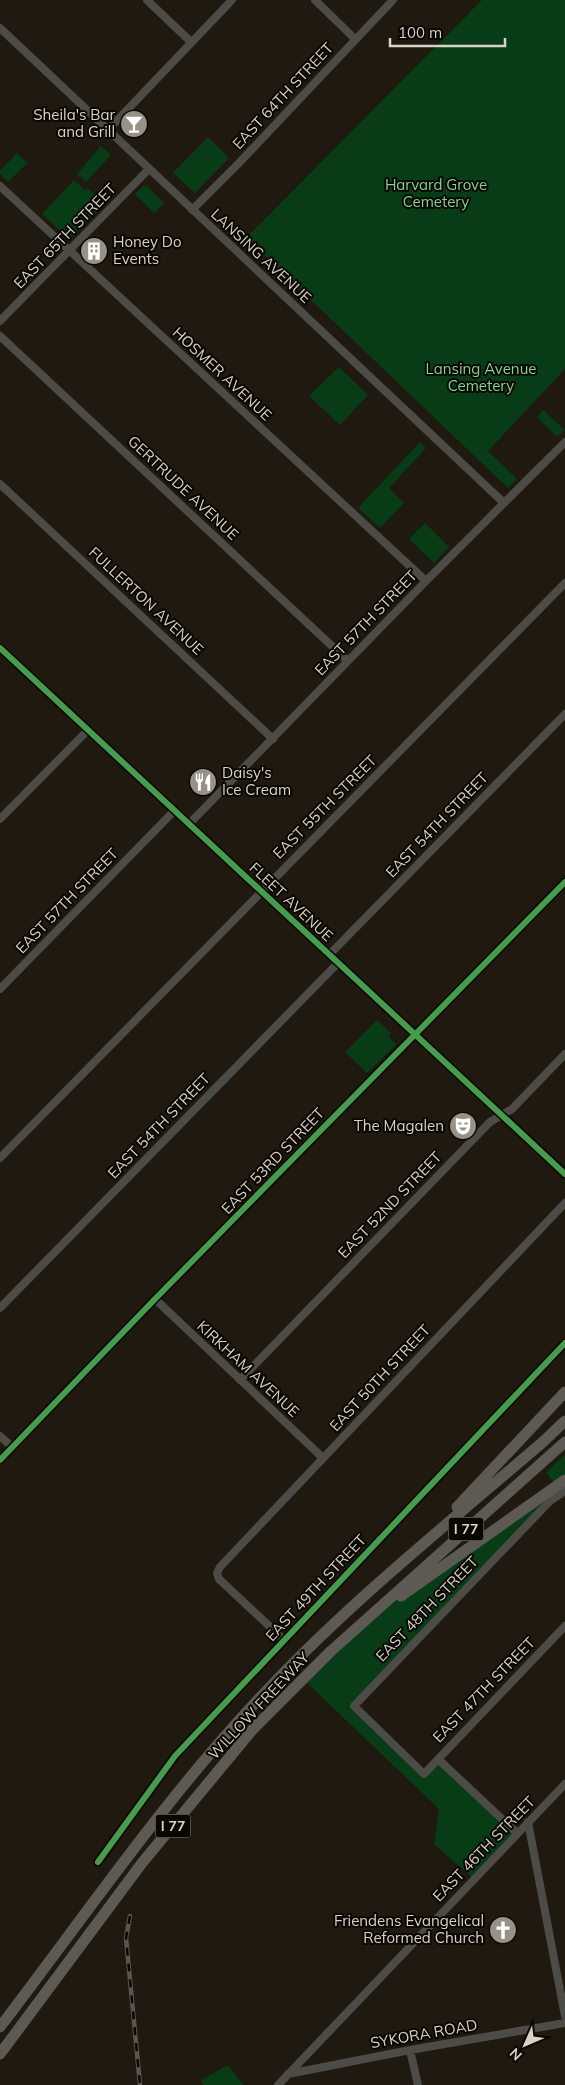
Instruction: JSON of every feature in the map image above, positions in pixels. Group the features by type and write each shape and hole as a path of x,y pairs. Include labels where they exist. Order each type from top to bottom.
{"highway":[{"path":"416,1551 565,1392"},
{"name":"WILLOW FREEWAY","path":"0,2027 124,1861 220,1743 269,1688 337,1619 565,1421"},
{"name":"WILLOW FREEWAY","path":"0,2054 142,1863 253,1729 331,1651 420,1569 565,1442"},
{"path":"369,1618 565,1480"}],"street":[{"path":"147,0 191,42"},
{"path":"108,131 232,0"},
{"path":"315,0 355,39"},
{"name":"EAST 64TH STREET","path":"192,210 393,0"},
{"name":"LANSING AVENUE","path":"0,28 504,503"},
{"name":"EAST 65TH STREET","path":"0,321 148,169"},
{"name":"HOSMER AVENUE","path":"0,186 426,582"},
{"name":"GERTRUDE AVENUE","path":"0,336 348,661"},
{"name":"EAST 57TH STREET","path":"188,824 565,442"},
{"name":"FULLERTON AVENUE","path":"0,484 273,739"},
{"name":"EAST 55TH STREET","path":"0,1158 565,583"},
{"name":"FLEET AVENUE","path":"0,649 565,1174"},
{"name":"EAST 54TH STREET","path":"329,954 565,714"},
{"path":"0,819 88,730"},
{"name":"EAST 57TH STREET","path":"0,989 174,811"},
{"name":"EAST 53RD STREET","path":"0,1460 155,1299 565,882"},
{"name":"EAST 54TH STREET","path":"0,1308 338,963"},
{"name":"EAST 52ND STREET","path":"240,1380 490,1122 512,1109 565,1054"},
{"name":"EAST 50TH STREET","path":"284,1640 219,1579 217,1573 220,1567 565,1203"},
{"name":"KIRKHAM AVENUE","path":"155,1299 323,1458"},
{"name":"EAST 49TH STREET","path":"98,1862 175,1756 565,1343"},
{"path":"0,1436 12,1447"},
{"name":"EAST 48TH STREET","path":"424,1774 354,1706 543,1508 565,1491"},
{"name":"EAST 47TH STREET","path":"424,1774 565,1626"},
{"path":"438,1759 517,1833"},
{"name":"EAST 46TH STREET","path":"278,2085 565,1784"},
{"path":"528,1822 565,2016"},
{"name":"SYKORA ROAD","path":"288,2074 410,2050 565,2023"},
{"path":"410,2050 418,2085"}],"green space":[{"name":"Harvard Grove Cemetery","path":"482,0 565,0 565,369 487,452 517,479 508,488 246,238"},
{"path":"208,137 229,158 195,193 173,173"},
{"path":"101,146 111,155 86,182 77,174"},
{"path":"17,153 27,163 8,182 0,174 0,171"},
{"path":"74,180 86,191 88,188 104,204 71,238 68,238 42,214"},
{"path":"146,185 164,203 154,213 135,194"},
{"path":"339,367 368,395 340,425 309,396"},
{"path":"543,410 565,430 557,437 537,417"},
{"path":"420,442 426,448 389,488 404,503 380,528 358,508"},
{"path":"425,523 449,547 434,563 409,539"},
{"path":"377,1020 391,1033 389,1036 396,1045 367,1073 345,1052"},
{"path":"565,1455 565,1474 553,1482 546,1472"},
{"path":"544,1493 550,1501 354,1706 424,1774 438,1759 517,1833 474,1879 434,1844 439,1809 303,1679 369,1618"},
{"path":"228,2065 243,2085 204,2085 201,2080"}],"railway":[{"path":"130,1916 126,1938 140,2085"}],"cycle path":[{"path":"0,648 565,1174"},
{"path":"0,1460 155,1299 565,882"},
{"path":"98,1862 175,1756 565,1343"}],"place":[{"name":"Sheila's Bar and Grill","path":"134,124"},
{"name":"Honey Do Events","path":"94,251"},
{"name":"Daisy's Ice Cream","path":"203,782"},
{"name":"The Magalen","path":"463,1126"},
{"name":"Friendens Evangelical Reformed Church","path":"503,1930"}],"park label":[{"name":"Lansing Avenue Cemetery","path":"481,378"}]}
